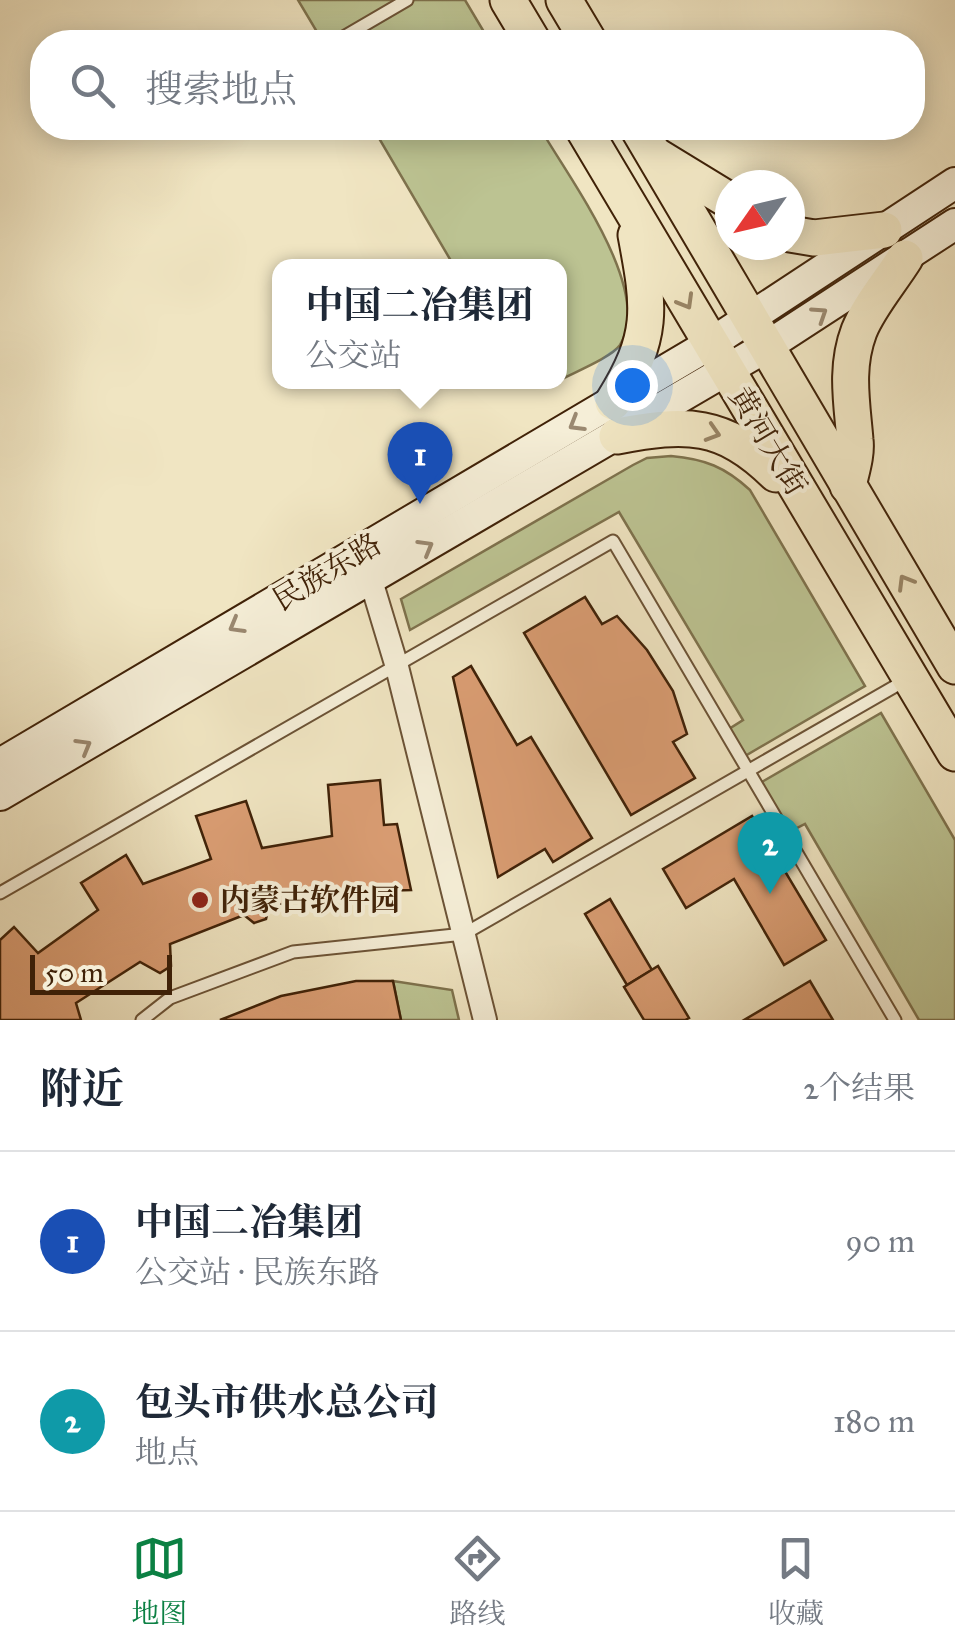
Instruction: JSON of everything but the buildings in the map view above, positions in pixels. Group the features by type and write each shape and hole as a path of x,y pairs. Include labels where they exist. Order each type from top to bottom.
{"main road":[{"path":"508,0 526,30"},
{"path":"564,0 582,30"},
{"name":"黄河大街","path":"590,140 955,753"},
{"path":"646,141 715,190"},
{"name":"黄河大街","path":"646,141 955,666"},
{"name":"民族东路","path":"0,795 366,566 758,333 894,244 955,183"},
{"path":"631,210 646,290 646,331 615,419 721,434 758,456 808,510"},
{"name":"民族东路","path":"894,244 955,224"},
{"path":"805,236 894,244 856,342 850,376 850,409 856,441 848,486"},
{"name":"民族东路","path":"0,764 366,566"}],"street":[{"path":"366,566 398,667 485,1020"}],"lane":[{"path":"356,30 407,0"},
{"path":"0,893 613,542 895,1020"},
{"path":"142,1020 170,998 293,952 464,934 909,678"}],"green space":[{"path":"298,0 465,0 483,30 316,30"},
{"path":"380,140 547,140 587,204 617,265 626,295 627,322 620,345 567,376 567,259 450,259"},
{"path":"671,456 714,466 750,490 865,686 745,756 729,729 743,720 619,512 410,630 401,599 633,465 647,458"},
{"path":"881,713 955,840 955,1020 919,1020 805,824 789,832 760,783"},
{"path":"393,981 452,990 459,1020 401,1020"}],"place":[{"name":"中国二冶集团","path":"420,504"},
{"name":"包头市供水总公司","path":"770,894"},
{"name":"内蒙古软件园","path":"200,900"}]}
